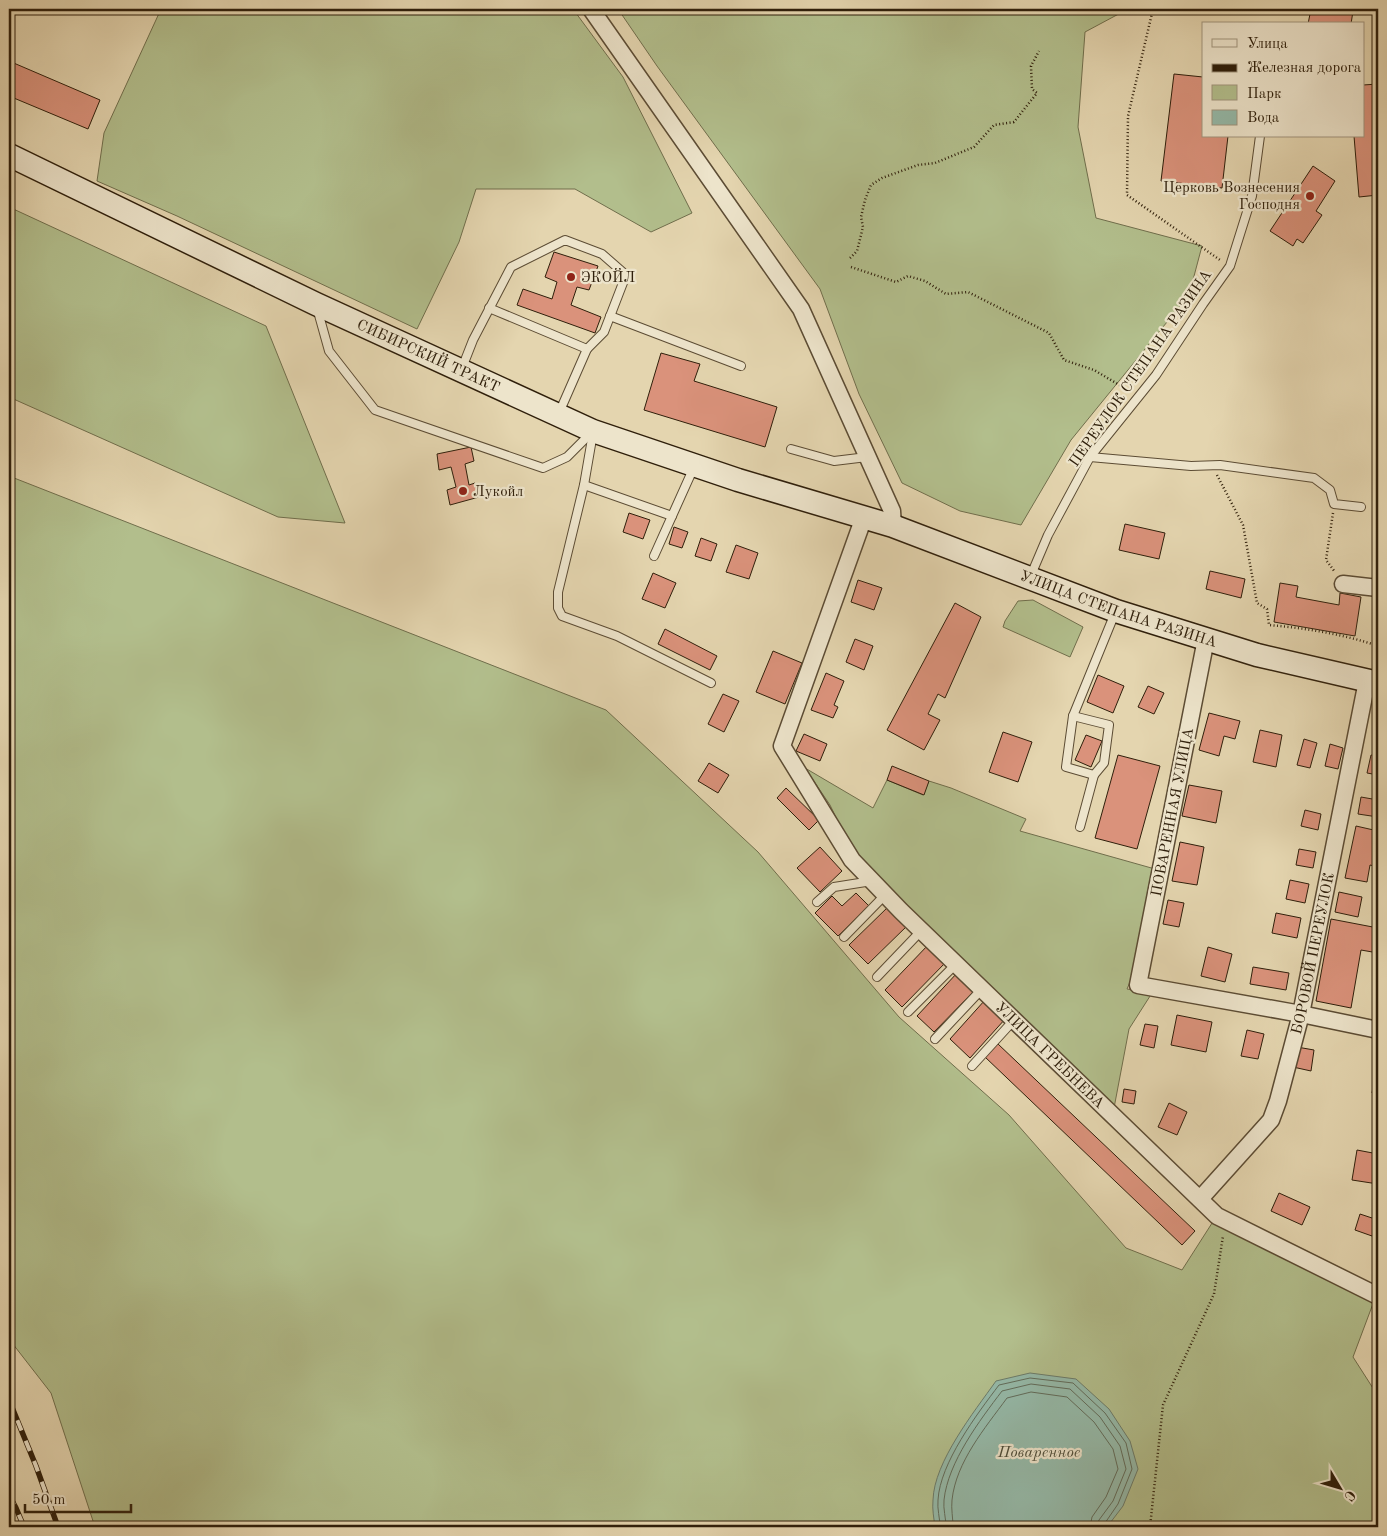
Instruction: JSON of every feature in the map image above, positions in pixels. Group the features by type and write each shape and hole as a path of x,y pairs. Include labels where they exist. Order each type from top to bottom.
{"main road":[{"name":"СИБИРСКИЙ ТРАКТ","path":"9,155 316,304 593,431 738,480 864,517"},
{"name":"УЛИЦА СТЕПАНА РАЗИНА","path":"864,517 893,526 1030,580 1116,611 1257,655 1373,682"}],"street":[{"path":"591,9 801,309 892,511 893,526"},
{"name":"УЛИЦА ГРЕБНЕВА","path":"864,517 782,746 852,860 921,931 1217,1216 1378,1296"},
{"path":"1343,584 1378,588"},
{"name":"ПОВАРЕННАЯ УЛИЦА","path":"1206,639 1138,985 1301,1014"},
{"name":"БОРОВОЙ ПЕРЕУЛОК","path":"1200,1199 1272,1120 1301,1014 1373,682"},
{"path":"1301,1014 1378,1030"}],"lane":[{"name":"ПЕРЕУЛОК СТЕПАНА РАЗИНА","path":"1030,580 1048,534 1090,457 1159,369 1230,266 1252,196 1260,138"},
{"path":"461,370 473,340 511,267 564,240 602,254 626,275 604,332 587,349 558,415"},
{"path":"316,304 329,351 375,410 543,468 567,457 593,431"},
{"path":"490,308 587,349"},
{"path":"610,316 741,366"},
{"path":"593,431 584,485 558,592 558,608 562,616 617,636 711,683"},
{"path":"790,449 834,461 868,457"},
{"path":"1090,457 1191,466 1220,465 1314,478 1330,490 1334,504 1361,507"},
{"path":"654,556 695,466"},
{"path":"584,485 672,516"},
{"path":"1094,775 1066,767 1073,716 1116,611"},
{"path":"1073,716 1110,725 1104,763 1094,775 1080,827"},
{"path":"817,902 834,887 872,881"},
{"path":"844,937 885,895"},
{"path":"877,977 921,931"},
{"path":"908,1012 956,964"},
{"path":"936,1039 982,989"},
{"path":"972,1066 1014,1020"}],"path":[{"path":"1153,9 1128,116 1127,195 1230,266"},
{"path":"850,258 857,251 863,227 861,218 871,185 882,178 918,165 935,163 974,147 994,125 1014,122 1038,93 1032,89 1031,66 1039,51"},
{"path":"851,267 896,282 908,276 926,281 946,294 968,292 1049,334 1064,360 1094,370 1121,386 1138,376 1159,369"},
{"path":"1211,465 1243,525 1257,603 1266,610 1269,625 1356,639 1378,646 1378,648"},
{"path":"1334,504 1326,560 1343,584"},
{"path":"1150,1527 1163,1405 1214,1294 1226,1220"}],"green space":[{"path":"161,9 573,9 623,77 692,213 651,232 575,189 476,189 459,242 417,329 177,216 97,181 104,133"},
{"path":"618,9 1128,9 1085,32 1078,127 1096,218 1202,246 1189,295 1071,440 1021,525 960,511 902,483 859,394 820,289 657,66"},
{"path":"9,207 266,326 345,523 278,517 9,397"},
{"path":"9,476 606,710 758,852 899,1017 1009,1115 1126,1248 1182,1270 1214,1220 1374,1301 1353,1357 1378,1396 1378,1527 95,1527 51,1393 9,1339"},
{"path":"1033,600 1083,627 1070,657 1003,627 1018,601"},
{"path":"805,768 873,808 887,780 923,795 929,781 951,788 1026,819 1020,831 1155,869 1133,975 1127,989 1152,993 1129,1029 1114,1108 856,859 830,805"}],"water":[{"name":"Поваренное","path":"1030,1373 1076,1379 1109,1409 1130,1441 1138,1469 1123,1506 1107,1527 935,1527 933,1500 935,1485 940,1470 957,1438 996,1381"}],"building":[{"path":"1311,9 1353,11 1351,22 1308,22"},
{"path":"9,61 100,100 88,129 9,96"},
{"path":"1174,74 1202,77 1202,138 1228,138 1222,188 1161,181"},
{"path":"1378,84 1378,195 1359,197 1354,138 1364,138 1364,85"},
{"name":"Церковь Вознесения Господня","path":"1313,166 1335,181 1316,211 1322,215 1303,243 1297,239 1293,246 1270,231"},
{"path":"554,252 598,266 589,290 577,287 571,305 601,317 595,333 517,305 523,289 552,299 557,282 545,277"},
{"path":"661,353 700,364 694,381 777,407 765,447 644,410"},
{"path":"471,447 474,461 465,464 469,485 475,483 479,497 450,505 447,490 456,487 451,467 439,470 437,454"},
{"path":"629,513 650,520 643,539 623,532"},
{"path":"1125,524 1165,533 1159,559 1119,550"},
{"path":"674,527 688,532 682,548 669,544"},
{"path":"701,538 717,544 711,561 695,556"},
{"path":"736,545 758,553 749,579 726,572"},
{"path":"1210,571 1245,579 1241,598 1206,589"},
{"path":"653,573 676,583 665,608 642,599"},
{"path":"858,580 882,588 874,610 851,602"},
{"path":"1280,583 1298,586 1296,597 1339,605 1340,593 1361,597 1355,636 1274,622"},
{"path":"955,603 981,617 945,698 938,694 928,714 940,720 924,750 887,730"},
{"path":"665,629 717,656 710,670 658,644"},
{"path":"855,639 873,646 864,670 846,662"},
{"path":"773,651 802,663 785,704 756,692"},
{"path":"826,673 844,681 834,705 838,707 833,718 811,710"},
{"path":"1098,675 1124,686 1113,713 1087,702"},
{"path":"1148,686 1164,693 1154,714 1138,707"},
{"path":"723,694 739,701 724,732 708,724"},
{"path":"1209,713 1240,721 1235,739 1224,736 1219,756 1199,750"},
{"path":"1260,730 1282,735 1276,767 1253,762"},
{"path":"1003,732 1032,742 1018,782 989,772"},
{"path":"804,734 827,744 820,761 796,751"},
{"path":"1086,735 1102,741 1091,767 1075,760"},
{"path":"1304,739 1317,743 1310,768 1297,765"},
{"path":"1330,744 1343,748 1338,769 1325,766"},
{"path":"1118,755 1160,766 1137,849 1095,838"},
{"path":"1371,755 1378,756 1378,775 1367,773"},
{"path":"709,763 729,775 718,793 698,781"},
{"path":"892,766 929,781 924,795 887,780"},
{"path":"1189,785 1222,791 1216,823 1182,816"},
{"path":"786,788 819,820 809,830 777,798"},
{"path":"1361,797 1378,800 1378,817 1358,814"},
{"path":"1305,810 1321,814 1318,830 1301,826"},
{"path":"1356,826 1378,831 1375,847 1378,847 1378,867 1370,865 1367,882 1345,878"},
{"path":"1180,842 1204,847 1197,885 1172,881"},
{"path":"820,847 842,871 820,892 797,868"},
{"path":"1299,849 1316,852 1313,868 1296,865"},
{"path":"1290,880 1309,884 1305,903 1286,899"},
{"path":"1339,892 1362,897 1358,917 1335,912"},
{"path":"856,893 869,906 838,936 815,913 832,896 842,906"},
{"path":"1168,900 1184,903 1179,927 1163,924"},
{"path":"889,906 908,925 868,964 849,945"},
{"path":"1276,913 1301,918 1297,938 1272,933"},
{"path":"1331,919 1378,928 1378,953 1361,950 1351,1008 1316,1001"},
{"path":"929,944 947,961 902,1007 885,990"},
{"path":"1208,947 1232,954 1225,982 1201,976"},
{"path":"1253,967 1289,973 1286,990 1250,984"},
{"path":"958,972 976,989 934,1032 917,1016"},
{"path":"985,1000 1006,1018 970,1058 950,1039"},
{"path":"1177,1015 1212,1022 1206,1052 1171,1045"},
{"path":"1145,1024 1158,1026 1154,1048 1140,1045"},
{"path":"1247,1030 1264,1034 1258,1059 1241,1056"},
{"path":"998,1044 1195,1231 1182,1245 985,1057"},
{"path":"1297,1047 1314,1050 1311,1071 1293,1067"},
{"path":"1378,1062 1378,1094 1372,1093"},
{"path":"1124,1089 1136,1091 1134,1104 1122,1102"},
{"path":"1169,1103 1187,1112 1177,1135 1158,1127"},
{"path":"1357,1150 1378,1154 1378,1184 1352,1180"},
{"path":"1279,1193 1310,1207 1302,1225 1271,1211"},
{"path":"1360,1214 1378,1220 1372,1236 1355,1230"}],"railway":[{"path":"9,1400 58,1527"},
{"path":"9,1495 24,1527"}],"place":[{"name":"Церковь Вознесения Господня","path":"1310,196"},
{"name":"ЭКОЙЛ","path":"571,277"},
{"name":"Лукойл","path":"463,491"}]}
